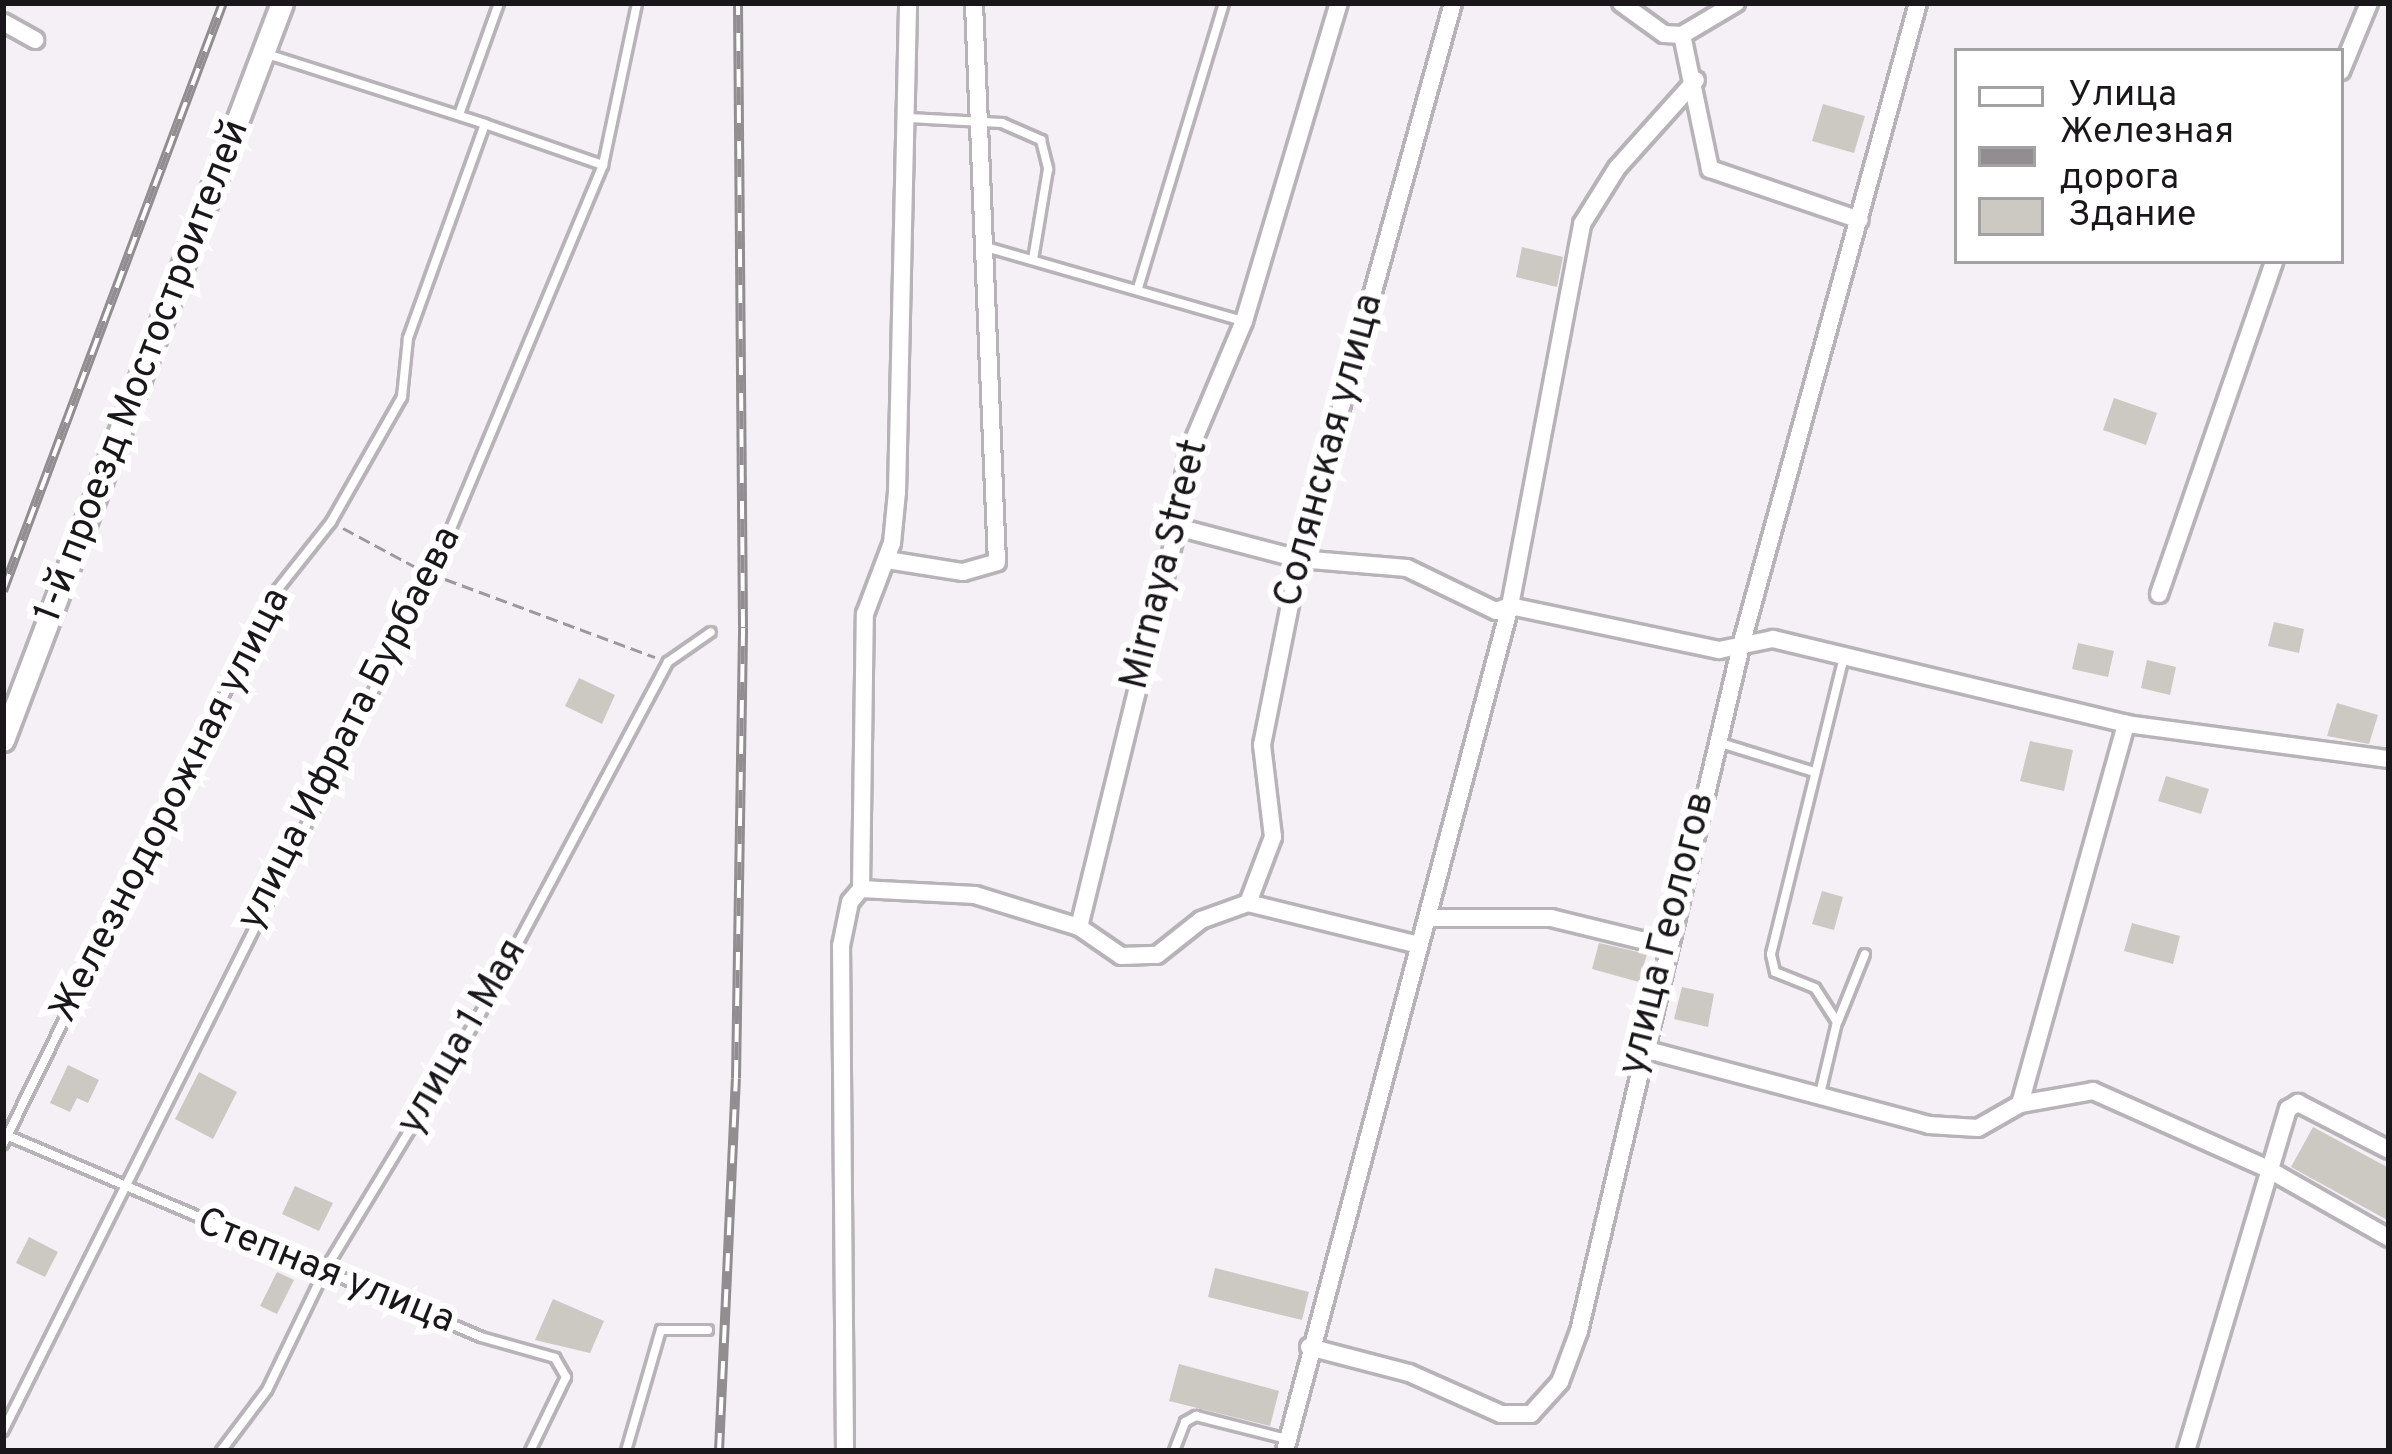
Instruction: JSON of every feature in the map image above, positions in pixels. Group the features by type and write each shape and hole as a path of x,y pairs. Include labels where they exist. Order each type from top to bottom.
{"street":[{"name":"1-й проезд Мостостроителей","path":"3,740 282,3"},
{"path":"845,1451 841,946 850,902 861,889 866,614 887,560 897,491 908,3"},
{"path":"887,560 963,572 997,562 974,3"},
{"name":"Mirnaya Street","path":"1079,927 1177,527 1187,456 1244,321 1339,3"},
{"name":"Солянская улица","path":"1248,902 1273,837 1262,745 1299,560 1453,3"},
{"path":"1621,3 1664,34 1682,35 1736,3"},
{"name":"улица Геологов","path":"1309,1347 1409,1373 1502,1414 1531,1414 1560,1382 1579,1331 1640,1048 1742,642 1918,3"},
{"path":"2344,64 2369,3"},
{"path":"3,22 35,40"},
{"path":"1682,35 1696,80 1701,151 1710,169 1860,220"},
{"path":"1286,1445 1419,945 1432,918 1510,606 1582,224 1617,168 1696,80"},
{"path":"2159,594 2273,264"},
{"path":"1177,527 1299,560 1407,568 1496,611 1510,606 1719,650 1773,639 2126,724 2388,754"},
{"path":"2020,1104 2126,724"},
{"path":"861,889 975,895 1079,927 1121,956 1146,958 1201,920 1248,902 1419,945"},
{"path":"1432,918 1551,918 1666,946"},
{"path":"1640,1048 1929,1125 1978,1128 2020,1104 2093,1091 2266,1168 2389,1238"},
{"path":"2186,1451 2266,1168 2294,1103 2389,1150"}],"lane":[{"path":"460,112 499,3"},
{"name":"улица Ифрата Бурбаева","path":"3,1432 119,1189 432,574 603,164 637,3"},
{"path":"1138,288 1224,3"},
{"path":"263,53 460,112 603,164"},
{"path":"907,118 1024,128 1041,140 1048,169 1033,260"},
{"name":"Железнодорожная улица","path":"4,1138 274,594 332,522 402,397 408,338 485,124"},
{"path":"981,245 1244,321"},
{"name":"улица 1 Мая","path":"221,1451 267,1390 325,1270 480,1014 668,662 711,632"},
{"path":"1837,1022 1815,988 1775,971 1771,954 1811,771 1844,656"},
{"path":"1717,742 1811,771"},
{"path":"1820,1096 1837,1022 1865,954"},
{"name":"Степная улица","path":"4,1138 119,1189 565,1366 530,1451"},
{"path":"626,1451 661,1330 708,1330"},
{"path":"1174,1451 1185,1422 1196,1416 1286,1445"}],"path":[{"path":"332,522 432,574 668,662"}],"building":[{"path":"1823,104 1865,116 1854,153 1812,141"},
{"path":"1522,247 1563,257 1557,287 1516,277"},
{"path":"2114,398 2157,413 2146,445 2103,430"},
{"path":"2274,622 2304,629 2299,653 2268,646"},
{"path":"2078,643 2114,651 2108,677 2072,669"},
{"path":"2147,660 2176,667 2170,695 2141,688"},
{"path":"579,678 615,695 602,724 565,706"},
{"path":"2337,703 2378,715 2369,744 2327,736"},
{"path":"2030,741 2073,750 2064,791 2020,781"},
{"path":"2166,776 2209,789 2201,814 2158,801"},
{"path":"1822,891 1843,897 1834,930 1812,924"},
{"path":"2132,923 2180,936 2173,964 2124,951"},
{"path":"1599,943 1647,954 1639,982 1592,969"},
{"path":"1682,987 1714,994 1708,1027 1674,1019"},
{"path":"68,1065 99,1080 88,1103 77,1098 70,1112 50,1103"},
{"path":"199,1072 237,1092 213,1139 175,1119"},
{"path":"2313,1127 2389,1168 2389,1221 2291,1167"},
{"path":"295,1186 333,1203 319,1231 282,1214"},
{"path":"29,1237 58,1252 45,1277 16,1263"},
{"path":"1215,1268 1309,1292 1302,1320 1208,1297"},
{"path":"277,1272 294,1280 277,1314 260,1306"},
{"path":"553,1299 604,1321 590,1353 535,1340"},
{"path":"1179,1364 1279,1391 1270,1426 1169,1401"}],"railway":[{"path":"3,591 223,3"},
{"path":"719,1451 736,1078 743,627 738,3"}]}
